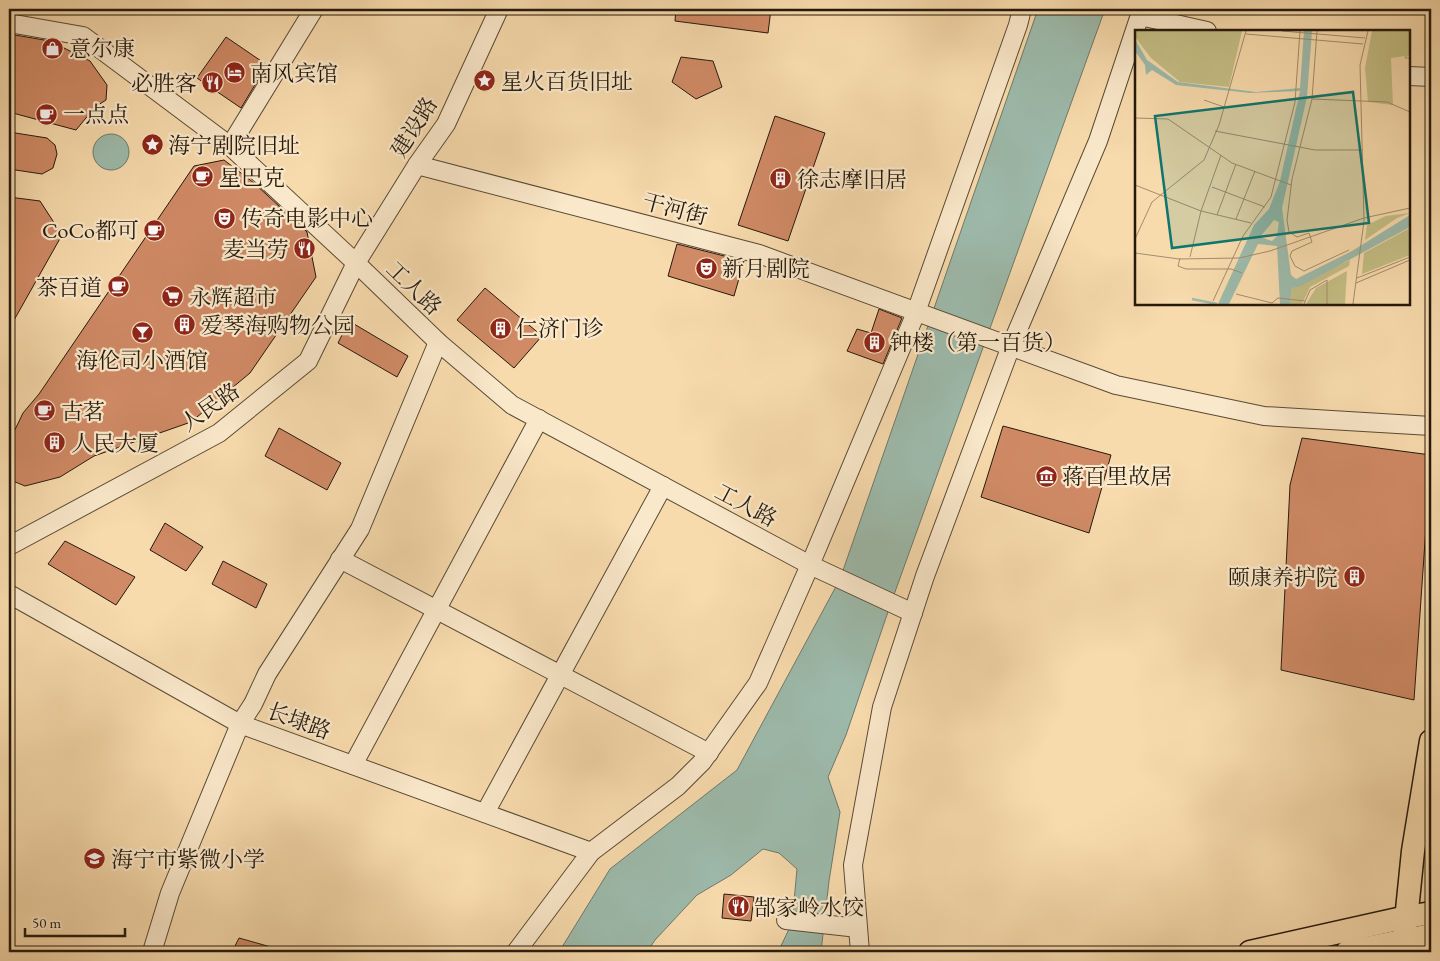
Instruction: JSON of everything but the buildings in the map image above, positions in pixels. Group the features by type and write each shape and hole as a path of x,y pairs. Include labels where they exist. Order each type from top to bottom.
{"main road":[{"path":"1402,946 1413,851 1431,742"},
{"path":"1250,952 1406,917 1431,914"},
{"path":"1347,952 1402,946 1431,935"}],"street":[{"path":"230,146 314,9"},
{"name":"建设路","path":"356,263 417,165 446,124 499,9"},
{"path":"516,952 591,852 678,786 702,762 758,683 814,567 917,312 1022,9"},
{"path":"1135,30 1141,13 1203,30"},
{"name":"工人路","path":"9,23 84,36 230,146 438,342 512,404 814,567 908,610"},
{"path":"860,952 853,865 882,707 908,610 925,576 1007,344 1098,141 1135,31"},
{"path":"1410,76 1431,78"},
{"name":"干河街","path":"417,165 759,254 1116,385 1264,416 1431,426"},
{"name":"人民路","path":"9,546 219,433 301,367 308,361 356,263"},
{"path":"152,952 170,893 240,724 267,674 360,529 438,342"},
{"path":"353,765 539,419"},
{"path":"485,813 663,486"},
{"path":"340,559 708,752"},
{"name":"长埭路","path":"9,594 240,724 591,852"},
{"path":"786,920 858,928"}],"shaded area":[{"path":"1038,9 1105,9 891,603 846,735 828,777 840,812 829,881 821,952 778,952 792,923 797,869 779,853 763,849 731,875 697,895 655,940 647,952 559,952 610,869 737,770 840,579"},
{"path":"111,134 123,140 129,152 123,164 111,170 99,164 93,152 99,140"}],"place":[{"name":"意尔康","path":"53,48"},
{"name":"南风宾馆","path":"234,73"},
{"name":"星火百货旧址","path":"485,81"},
{"name":"必胜客","path":"213,83"},
{"name":"一点点","path":"47,114"},
{"name":"海宁剧院旧址","path":"152,145"},
{"name":"星巴克","path":"203,177"},
{"name":"徐志摩旧居","path":"781,179"},
{"name":"传奇电影中心","path":"225,218"},
{"name":"CoCo都可","path":"155,230"},
{"name":"麦当劳","path":"305,249"},
{"name":"新月剧院","path":"706,268"},
{"name":"茶百道","path":"118,287"},
{"name":"永辉超市","path":"173,297"},
{"name":"爱琴海购物公园","path":"185,325"},
{"name":"仁济门诊","path":"500,328"},
{"name":"海伦司小酒馆","path":"142,333"},
{"name":"钟楼（第一百货）","path":"874,342"},
{"name":"古茗","path":"45,411"},
{"name":"人民大厦","path":"55,443"},
{"name":"蒋百里故居","path":"1046,476"},
{"name":"颐康养护院","path":"1354,577"},
{"name":"海宁市紫微小学","path":"95,859"},
{"name":"郜家岭水饺","path":"738,907"}]}
